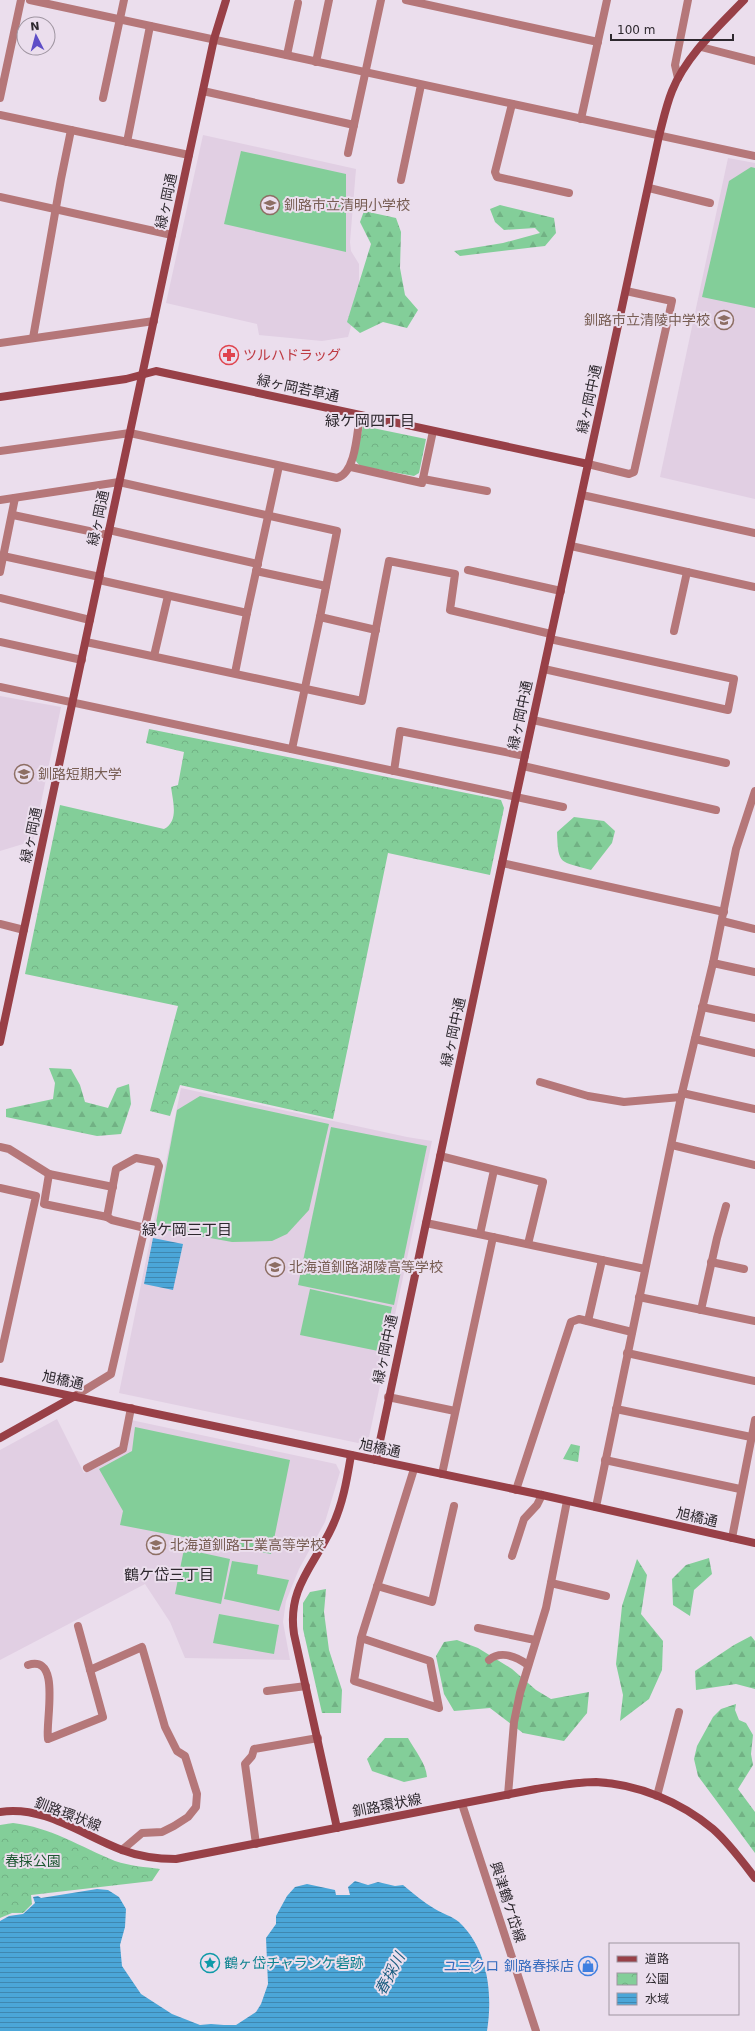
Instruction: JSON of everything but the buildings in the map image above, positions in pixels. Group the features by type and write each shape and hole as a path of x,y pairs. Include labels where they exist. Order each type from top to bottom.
{"street":[{"path":"0,98 21,0"},
{"path":"30,0 581,120 755,156"},
{"path":"103,98 124,0"},
{"name":"緑ヶ岡通","path":"0,1042 214,39 226,0"},
{"path":"316,62 328,0"},
{"path":"348,153 381,0"},
{"path":"406,0 439,4 598,42"},
{"path":"581,120 607,0"},
{"path":"678,78 675,65 688,0"},
{"name":"緑ヶ岡中通","path":"376,1460 388,1397 516,797 667,104 678,78 701,48 744,0"},
{"path":"287,55 298,3"},
{"path":"127,142 150,26"},
{"path":"701,48 755,61"},
{"path":"401,180 421,85"},
{"path":"203,91 354,125"},
{"path":"512,104 495,172 497,177 569,193"},
{"path":"0,115 189,155"},
{"path":"33,338 71,130"},
{"path":"649,188 710,203"},
{"path":"0,197 172,235"},
{"path":"588,464 629,474 634,472 672,301 626,291"},
{"path":"0,343 154,320"},
{"name":"緑ヶ岡若草通","path":"0,397 126,379 142,374 156,372 588,464"},
{"path":"0,451 130,433 337,478 343,477 351,467 360,415"},
{"path":"351,467 422,483 433,431"},
{"path":"235,673 279,466"},
{"path":"423,479 487,491"},
{"path":"0,500 119,482 337,531 292,749"},
{"path":"582,495 755,532"},
{"path":"0,572 3,556 3,540 12,514 15,498"},
{"path":"12,514 109,533 326,586"},
{"path":"571,546 755,587"},
{"path":"3,556 168,596 247,613"},
{"path":"86,642 362,701 389,561 455,574 450,610 551,637 734,679 728,710 544,669"},
{"path":"468,570 561,591"},
{"path":"674,631 687,572"},
{"path":"154,656 168,596"},
{"path":"0,598 90,620"},
{"path":"320,616 376,630"},
{"path":"0,642 82,660"},
{"path":"0,686 563,806"},
{"path":"533,720 726,763"},
{"path":"394,771 400,731 525,756"},
{"path":"523,766 716,810"},
{"path":"596,1507 627,1353 682,1095 713,963 736,849 755,791"},
{"path":"502,863 724,912"},
{"path":"722,921 755,929"},
{"path":"0,924 24,930"},
{"path":"713,963 755,972"},
{"path":"702,1006 755,1018"},
{"path":"695,1039 755,1053"},
{"path":"540,1082 588,1096 624,1102 682,1095 755,1109"},
{"path":"672,1145 755,1165"},
{"path":"0,1147 9,1149 49,1174 112,1187"},
{"path":"440,1156 543,1182 528,1244"},
{"path":"0,1438 111,1374 159,1166 157,1162 136,1158 116,1169 107,1217"},
{"path":"480,1234 494,1170"},
{"path":"49,1174 44,1204 107,1217 112,1220 145,1228"},
{"path":"0,1188 36,1196 0,1359"},
{"path":"701,1310 711,1262 726,1206"},
{"path":"426,1223 645,1269"},
{"path":"442,1474 493,1237"},
{"path":"588,1321 602,1260"},
{"path":"711,1262 744,1269"},
{"path":"639,1297 755,1321"},
{"path":"516,1490 571,1322 579,1319 632,1332"},
{"path":"627,1353 755,1381"},
{"name":"旭橋通","path":"0,1381 596,1507 755,1543"},
{"path":"388,1397 455,1411"},
{"path":"87,1468 123,1449 131,1408"},
{"path":"616,1409 751,1437"},
{"path":"732,1538 740,1489 755,1420"},
{"path":"337,1828 292,1622 293,1601 297,1590 337,1514 351,1455"},
{"path":"605,1460 740,1489"},
{"path":"360,1638 430,1661 439,1708 354,1681 360,1638 414,1469"},
{"path":"512,1556 524,1519 537,1505 542,1496"},
{"path":"508,1795 514,1722 535,1640 546,1608 567,1501"},
{"path":"376,1586 432,1602 454,1506"},
{"path":"551,1583 606,1596"},
{"path":"28,1665 36,1663 41,1665 47,1672 50,1680 46,1729 48,1739 103,1718 78,1626"},
{"path":"478,1628 535,1640"},
{"path":"90,1670 142,1647 165,1728 177,1751 184,1756 197,1794 196,1807 188,1817 162,1832 142,1834 122,1850"},
{"path":"489,1660 494,1656 504,1654 519,1658 528,1665"},
{"path":"267,1691 306,1686"},
{"path":"657,1796 679,1712"},
{"path":"256,1844 245,1764 252,1756 254,1748 318,1738"},
{"name":"釧路環状線","path":"0,1812 18,1810 38,1814 62,1822 122,1850 154,1857 176,1858 573,1783 597,1782 627,1786 657,1796 686,1809 713,1830 755,1878"},
{"name":"興津鶴ケ岱線","path":"462,1804 536,2031"}],"shaded area":[{"name":"釧路市立清明小学校","path":"203,135 356,169 350,242 351,251 359,264 359,298 348,337 322,341 259,335 257,324 166,303"},
{"name":"釧路市立清陵中学校","path":"728,158 755,163 755,499 660,477"},
{"name":"釧路短期大学","path":"0,696 61,707 33,841 0,851"},
{"name":"北海道釧路湖陵高等学校","path":"181,1088 407,1137 432,1141 369,1437 358,1443 119,1393"},
{"name":"北海道釧路工業高等学校","path":"57,1419 84,1473 127,1449 131,1420 336,1464 340,1472 325,1522 299,1569 286,1601 283,1622 290,1660 185,1658 170,1622 145,1584 0,1660 0,1450"}],"green space":[{"path":"241,151 346,174 346,252 224,224"},
{"path":"751,167 755,168 755,308 702,297 729,181"},
{"path":"500,205 554,218 556,233 545,246 460,256 454,251 503,243 540,233 535,228 504,230 495,222 490,209"},
{"path":"364,211 396,218 401,232 400,268 405,295 418,310 407,328 383,322 360,333 347,322 371,244 360,222"},
{"path":"363,426 426,439 419,473 414,476 360,466 355,460"},
{"path":"149,729 501,800 504,808 490,875 388,853 333,1119 180,1085 170,1116 150,1111 178,1006 25,974 60,805 164,829 169,826 172,821 174,805 171,787 178,785 184,752 146,743"},
{"path":"574,817 604,821 615,831 612,843 591,870 567,863 560,857 558,851 557,832"},
{"path":"49,1068 71,1069 80,1085 85,1102 108,1108 117,1088 129,1084 131,1104 121,1134 97,1136 6,1117 6,1109 53,1099 55,1083"},
{"path":"200,1096 329,1124 309,1210 287,1234 272,1241 232,1242 155,1228 177,1110"},
{"path":"331,1127 427,1146 394,1305 298,1285"},
{"path":"310,1289 392,1307 383,1352 300,1335"},
{"path":"135,1427 290,1460 271,1554 120,1525 123,1511 99,1469 132,1451"},
{"path":"571,1444 580,1446 578,1462 563,1459"},
{"path":"184,1549 230,1559 221,1604 175,1594"},
{"path":"709,1558 712,1574 694,1590 690,1616 673,1605 672,1579 686,1565"},
{"path":"637,1559 647,1575 641,1614 663,1641 662,1670 649,1699 620,1721 623,1695 616,1664 622,1606"},
{"path":"232,1561 258,1565 257,1574 289,1580 279,1611 224,1599"},
{"path":"326,1589 324,1612 329,1650 342,1690 341,1713 322,1713 303,1629 303,1603 310,1592"},
{"path":"219,1614 279,1625 274,1654 213,1643"},
{"path":"751,1636 755,1641 755,1689 736,1684 696,1690 695,1671 734,1645"},
{"path":"457,1640 478,1648 512,1669 536,1690 551,1699 589,1692 587,1713 564,1741 523,1733 490,1708 454,1711 444,1694 436,1656 444,1642"},
{"path":"736,1704 735,1710 739,1720 746,1723 753,1735 751,1754 753,1765 738,1789 755,1812 755,1853 698,1776 694,1759 697,1746 713,1717 721,1709"},
{"path":"385,1738 408,1738 425,1767 427,1777 404,1782 372,1771 367,1759"},
{"name":"春採公園","path":"13,1823 27,1825 53,1833 115,1861 160,1869 152,1881 31,1895 32,1904 23,1913 12,1913 0,1918 0,1825"}],"water":[{"path":"153,1238 183,1244 173,1290 144,1284"},
{"name":"春採川","path":"355,1881 368,1885 378,1882 395,1886 403,1885 438,1911 459,1922 469,1933 482,1959 486,1973 489,2002 487,2031 0,2031 0,1921 9,1916 23,1914 35,1903 33,1897 38,1896 41,1898 97,1889 108,1890 119,1897 126,1909 125,1927 120,1945 122,1966 141,1994 172,2014 200,2025 236,2025 256,2012 261,2004 268,1984 266,1938 276,1924 276,1916 287,1896 295,1887 307,1884 335,1890 336,1895 350,1895 348,1887"}],"place":[{"name":"釧路市立清明小学校","path":"270,205"},
{"name":"釧路市立清陵中学校","path":"724,320"},
{"name":"ツルハドラッグ","path":"229,355"},
{"name":"釧路短期大学","path":"24,774"},
{"name":"北海道釧路湖陵高等学校","path":"275,1267"},
{"name":"北海道釧路工業高等学校","path":"156,1545"},
{"name":"鶴ヶ岱チャランケ砦跡","path":"210,1963"},
{"name":"ユニクロ 釧路春採店","path":"588,1966"}],"district":[{"name":"緑ケ岡四丁目","path":"370,421"},
{"name":"緑ケ岡三丁目","path":"187,1230"},
{"name":"鶴ケ岱三丁目","path":"169,1575"}]}
